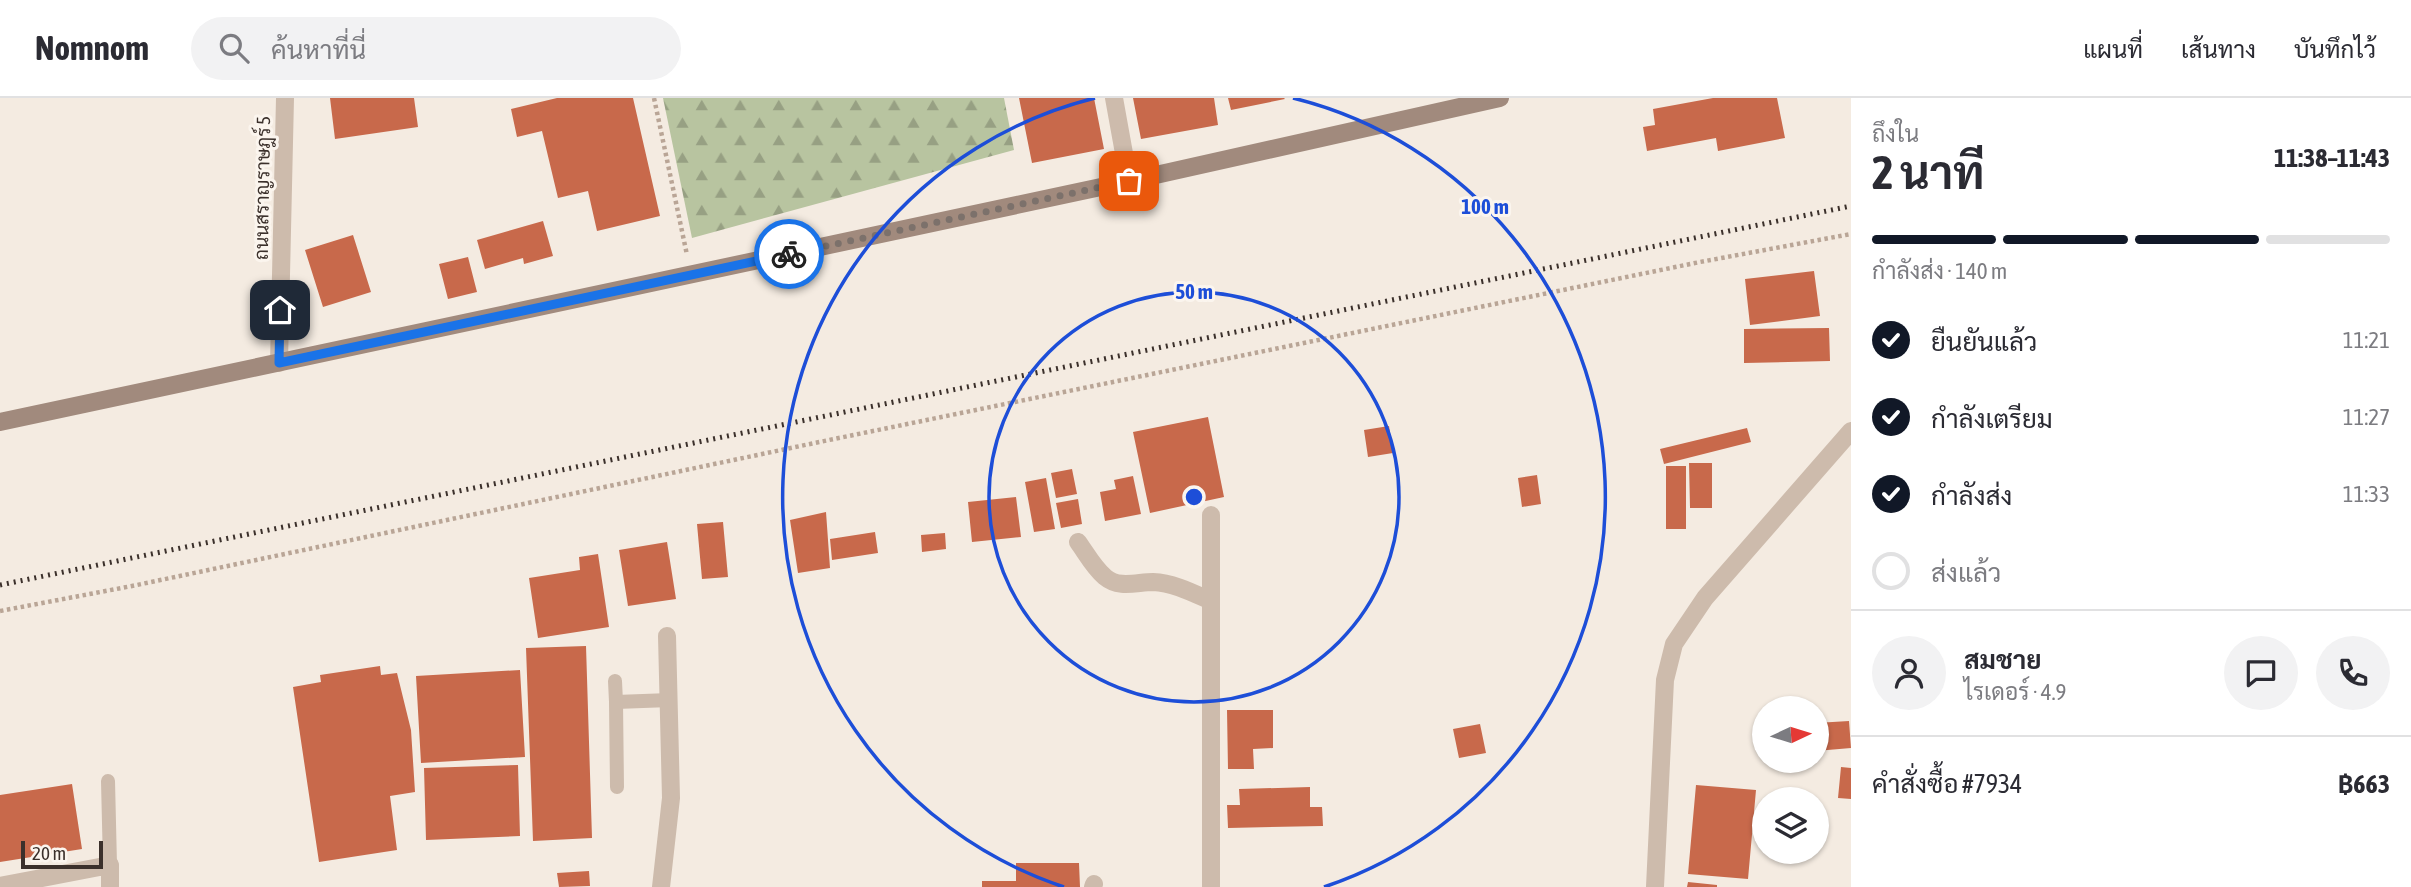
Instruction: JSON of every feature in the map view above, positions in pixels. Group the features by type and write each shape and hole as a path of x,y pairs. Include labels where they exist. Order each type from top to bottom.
{"street":[{"name":"ถนนสราญราษฎร์ 5","path":"279,363 285,98"},
{"path":"1114,98 1129,181"},
{"path":"0,422 1129,181 1436,105 1500,98"},
{"path":"1655,887 1665,680 1674,644 1705,598 1851,431"},
{"path":"1211,515 1211,887"},
{"path":"1078,542 1104,577 1112,582 1166,584 1211,600"},
{"path":"661,887 671,798 667,636"},
{"path":"0,886 110,865 110,887"}],"lane":[{"path":"615,681 617,787"},
{"path":"616,702 670,700"},
{"path":"108,781 110,865"}],"path":[{"path":"654,98 691,275"},
{"path":"0,611 1700,262 1851,234"}],"green space":[{"path":"663,98 1004,98 1014,150 692,238"}],"building":[{"path":"330,98 414,98 418,127 335,139"},
{"path":"557,98 633,98 660,216 597,231 588,191 558,198 542,131 517,137 511,109"},
{"path":"1019,98 1094,98 1104,149 1032,163"},
{"path":"1133,98 1214,98 1218,125 1141,139"},
{"path":"1228,98 1284,98 1285,99 1231,110"},
{"path":"1713,98 1777,98 1785,138 1718,151 1716,138 1647,151 1643,127 1655,125 1653,109"},
{"path":"543,221 553,256 524,264 523,258 485,269 477,240"},
{"path":"353,235 371,292 323,307 305,250"},
{"path":"468,257 477,292 448,299 439,264"},
{"path":"1814,271 1820,316 1750,325 1745,279"},
{"path":"1829,328 1830,361 1744,363 1744,329"},
{"path":"1208,417 1224,497 1150,513 1133,432"},
{"path":"1389,426 1393,453 1368,457 1364,430"},
{"path":"1747,428 1751,442 1664,464 1660,449"},
{"path":"1689,463 1712,463 1712,508 1690,508"},
{"path":"1666,466 1686,466 1686,529 1666,529"},
{"path":"1072,469 1077,494 1056,498 1051,473"},
{"path":"1537,475 1541,504 1522,507 1518,478"},
{"path":"1133,476 1141,514 1105,521 1100,492 1116,489 1114,480"},
{"path":"1046,478 1055,529 1034,532 1025,482"},
{"path":"1016,497 1021,537 972,542 968,502"},
{"path":"1078,499 1082,524 1061,528 1056,503"},
{"path":"826,512 830,568 798,573 790,520"},
{"path":"723,522 728,577 702,579 697,524"},
{"path":"875,532 878,553 832,560 830,539"},
{"path":"945,533 946,549 922,552 921,535"},
{"path":"667,542 676,599 628,606 619,550"},
{"path":"598,554 609,627 538,638 529,578 580,570 579,557"},
{"path":"586,646 592,838 533,841 526,648"},
{"path":"380,666 381,675 397,673 411,730 415,792 390,796 397,850 319,862 293,687 321,682 320,675"},
{"path":"520,670 525,757 421,763 416,676"},
{"path":"1227,710 1273,710 1273,748 1253,749 1254,769 1228,769"},
{"path":"1849,721 1851,748 1829,750 1829,722"},
{"path":"1480,724 1486,753 1459,758 1453,729"},
{"path":"518,765 520,836 426,840 424,768"},
{"path":"1841,767 1851,768 1851,799 1838,798"},
{"path":"72,784 82,849 0,862 0,795"},
{"path":"1696,785 1752,790 1748,879 1688,874"},
{"path":"1310,787 1310,807 1322,807 1323,826 1228,828 1227,805 1240,805 1239,789"},
{"path":"1016,863 1079,863 1080,887 982,887 982,881 1016,881"},
{"path":"589,871 590,886 559,887 557,873"},
{"path":"1688,882 1717,885 1717,887 1687,887"}],"railway":[{"path":"0,585 1851,206"}],"way so far":[{"path":"789,254 1129,181"}],"route":[{"path":"280,310 279,363 789,254"}]}
